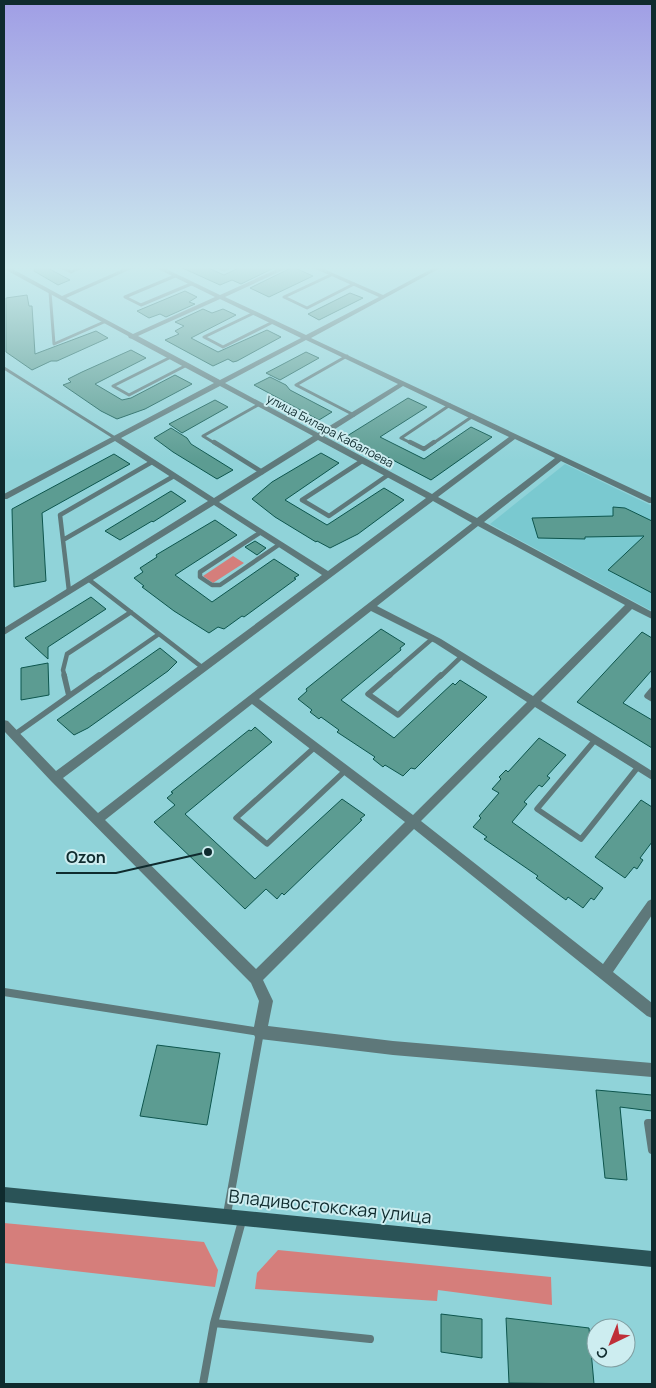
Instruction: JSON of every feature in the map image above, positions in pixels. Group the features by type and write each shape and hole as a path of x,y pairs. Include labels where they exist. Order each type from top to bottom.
{"main road":[{"name":"Владивостокская улица","path":"4,1194 652,1259"}],"street":[{"name":"улица Билара Кабалоева","path":"120,331 652,616"},
{"path":"131,337 145,331"},
{"path":"291,331 652,501"},
{"path":"4,496 320,331"},
{"path":"4,632 404,383"},
{"path":"55,778 515,436"},
{"path":"115,438 328,575"},
{"path":"97,820 475,522 560,458"},
{"path":"256,978 632,605"},
{"path":"370,606 433,638 652,776"},
{"path":"252,699 414,822 652,1011"},
{"path":"4,724 55,778 256,978 266,1001 260,1032 393,1048 652,1070"},
{"path":"604,972 652,905"}],"lane":[{"path":"53,331 54,344 84,331"},
{"path":"217,331 204,337 223,347 255,331"},
{"path":"347,356 296,385 354,415"},
{"path":"169,358 113,386 129,395 185,366"},
{"path":"4,368 115,438"},
{"path":"258,405 203,436 262,472"},
{"path":"450,405 401,438 424,449 473,416"},
{"path":"362,461 302,500 329,516 388,475"},
{"path":"69,591 60,515 152,462"},
{"path":"63,540 174,476"},
{"path":"261,532 200,572 200,577 212,585 220,585 280,544"},
{"path":"88,579 203,668"},
{"path":"69,696 63,670 67,654 131,612"},
{"path":"14,734 159,634"},
{"path":"433,638 368,694 398,715 462,656"},
{"path":"652,690 647,696 652,699"},
{"path":"596,740 537,808 581,839 638,767"},
{"path":"315,747 236,818 267,844 346,770"},
{"path":"4,992 260,1032 235,1217 203,1384"},
{"path":"652,1123 648,1123 652,1150"},
{"path":"214,1323 370,1339"}],"shaded area":[{"path":"565,464 652,506 652,611 490,524"},
{"path":"233,556 244,563 213,583 203,576"},
{"path":"4,1223 204,1242 218,1270 215,1287 4,1263"},
{"path":"278,1250 551,1277 552,1305 438,1290 437,1301 255,1289 257,1273"}],"building":[{"path":"6,331 34,331 35,354 96,331 108,338 32,370 6,352"},
{"path":"175,331 205,331 191,338 218,352 265,331 281,337 237,361 233,362 228,359 213,366 165,340 179,334"},
{"path":"131,350 146,358 95,384 122,400 131,398 175,375 192,384 145,409 117,419 101,411 63,385 71,382 68,379"},
{"path":"306,352 319,358 280,380 266,373"},
{"path":"270,377 332,412 319,420 254,385"},
{"path":"408,398 427,407 380,437 424,459 471,427 492,437 431,480 347,436"},
{"path":"215,400 228,407 182,433 169,424"},
{"path":"171,428 187,438 191,444 233,470 217,479 154,438"},
{"path":"321,453 339,463 285,500 327,525 384,488 404,500 358,534 330,548 316,542 275,517 252,499 272,482"},
{"path":"114,454 130,464 42,513 46,581 14,587 12,509"},
{"path":"171,491 186,501 120,540 105,531"},
{"path":"613,507 625,508 652,521 652,593 608,570 644,536 585,537 585,539 538,538 532,518 613,516"},
{"path":"215,520 237,535 175,575 212,602 274,559 299,575 244,617 242,616 224,629 218,627 209,633 174,611 142,587 144,586 134,578 143,572 140,568 157,557 156,555"},
{"path":"255,541 266,548 257,555 245,547"},
{"path":"91,597 106,609 48,647 48,659 25,638"},
{"path":"381,629 405,644 400,648 401,650 341,700 394,738 453,683 455,685 460,680 487,697 415,769 411,768 403,776 385,765 383,767 373,759 375,757 337,732 339,730 321,717 319,719 310,712 312,710 298,699 307,691 306,689"},
{"path":"642,632 652,638 652,670 623,703 652,720 652,748 577,702"},
{"path":"160,648 177,662 168,671 88,728 74,735 57,720"},
{"path":"48,663 49,695 21,700 21,668"},
{"path":"255,727 272,742 185,814 255,879 342,799 365,815 284,895 282,893 277,899 266,889 245,909 154,822 175,805 167,798 173,793 171,792"},
{"path":"539,738 566,755 547,776 550,778 542,787 539,785 524,802 527,804 512,822 603,888 594,900 591,898 583,908 568,897 566,900 536,878 538,876 484,839 487,837 473,827 481,818 479,816 499,793 492,789 501,779 499,777 506,770 508,772"},
{"path":"641,800 652,807 652,842 640,858 643,860 637,869 634,867 625,878 595,857"},
{"path":"157,1045 220,1053 207,1125 140,1116"},
{"path":"596,1090 652,1095 652,1111 620,1107 627,1180 605,1178"},
{"path":"441,1314 482,1319 482,1358 441,1352"},
{"path":"506,1318 586,1328 586,1368 593,1368 594,1384 509,1383"}],"place":[{"name":"Ozon","path":"208,852"}]}
